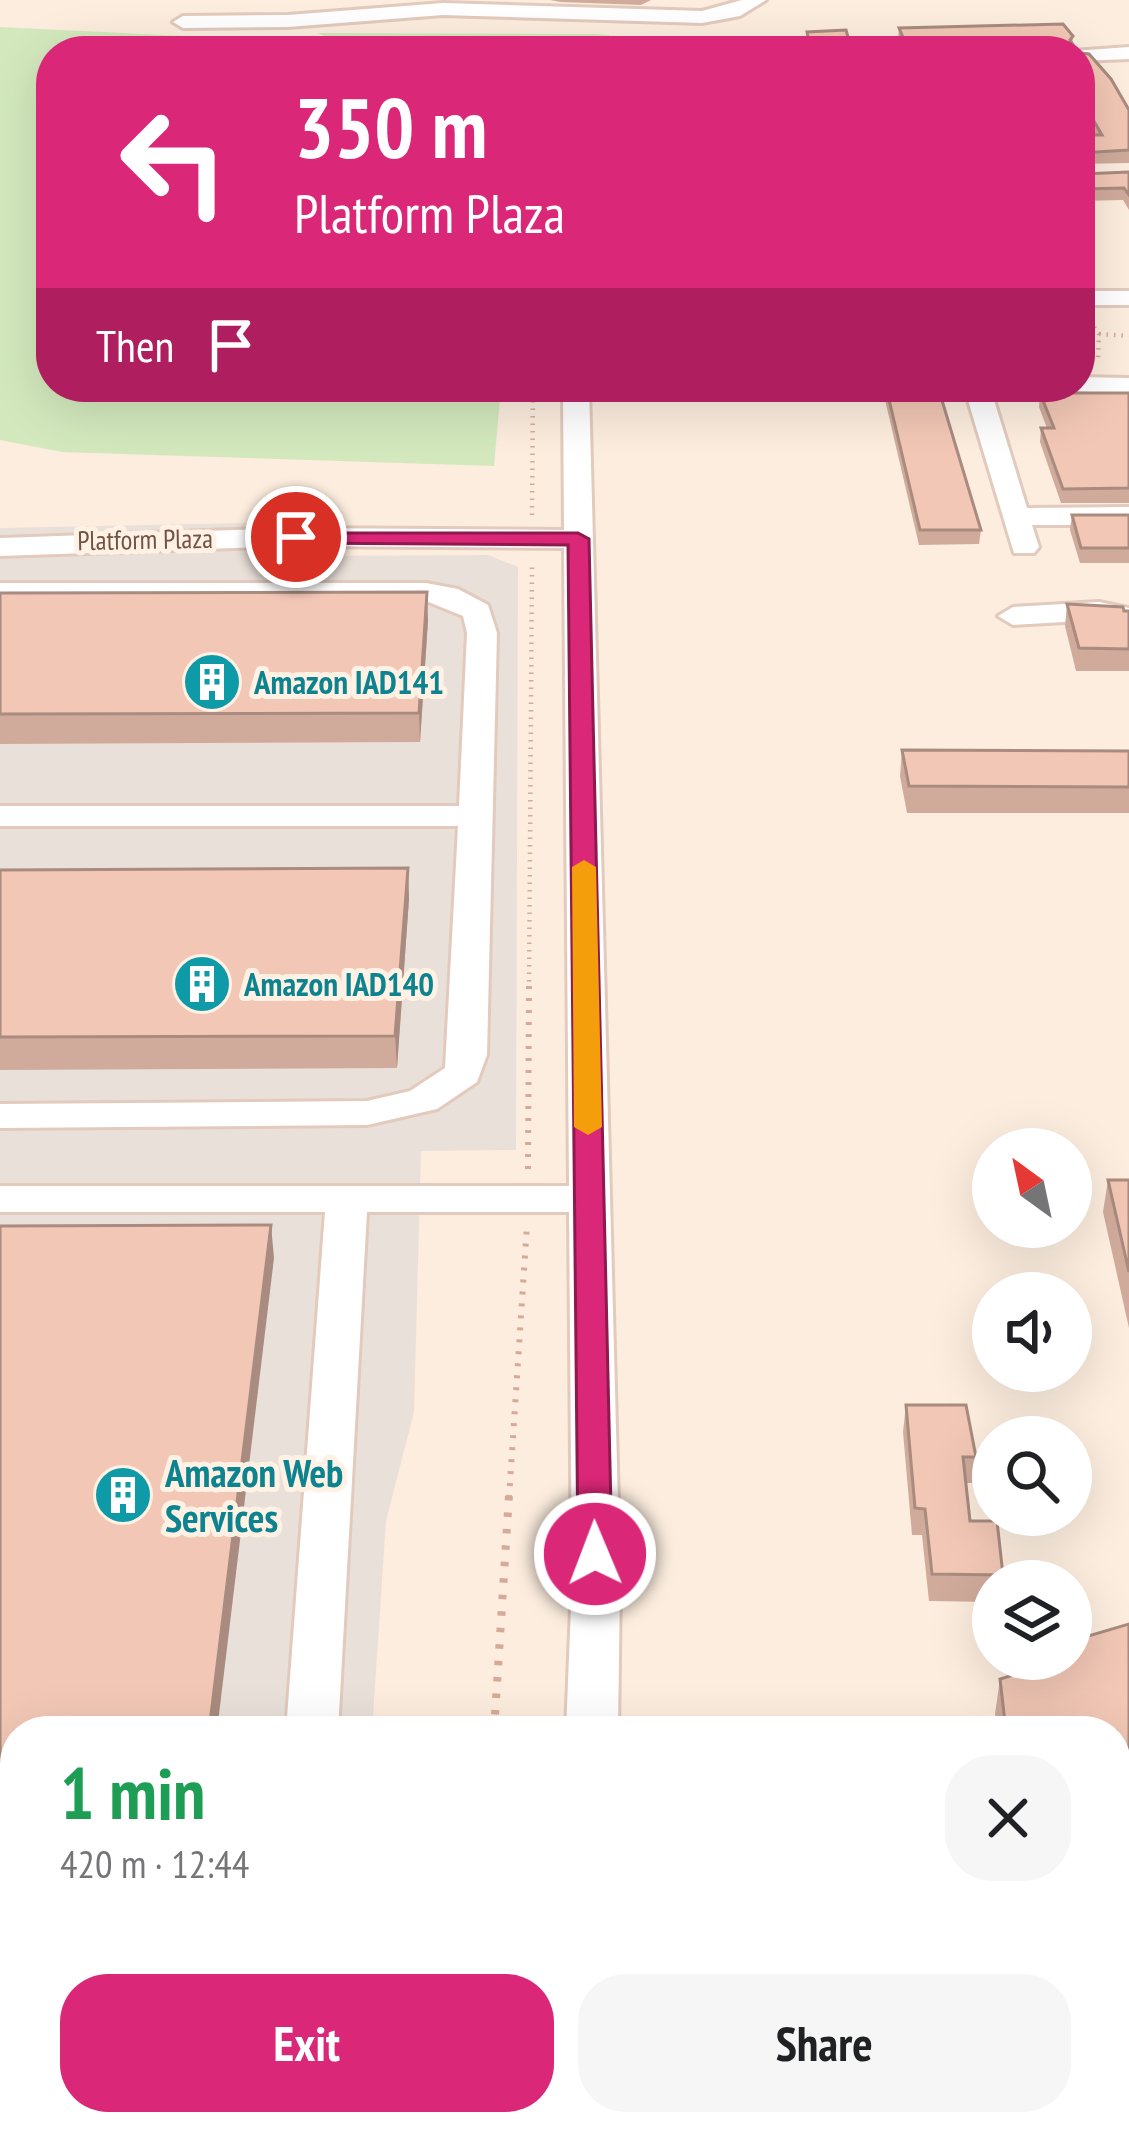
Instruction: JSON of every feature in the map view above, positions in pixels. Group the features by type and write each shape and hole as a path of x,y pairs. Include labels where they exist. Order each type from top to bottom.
{"street":[{"path":"204,0 234,22 242,36"},
{"path":"443,9 463,0"},
{"path":"183,22 443,9 702,17 733,12 757,0"},
{"path":"1120,53 1129,77"},
{"path":"1095,303 1129,298"},
{"path":"1095,379 1129,386"},
{"path":"576,402 596,1582 592,1716"},
{"path":"982,402 1024,547"},
{"path":"1016,517 1129,516"},
{"name":"Platform Plaza","path":"0,547 296,537 578,539"},
{"path":"0,592 173,573 426,592 464,602 477,611 482,633 468,1055 463,1073 448,1087 399,1109 367,1113 0,1116"},
{"path":"1013,616 1099,611 1129,617"},
{"path":"0,816 476,816"},
{"path":"0,1199 590,1199"},
{"path":"313,1716 347,1199"}],"path":[{"path":"1095,326 1099,334 1095,352"},
{"path":"1099,334 1129,336"},
{"path":"495,1716 528,1202 533,402"}],"shaded area":[{"path":"299,522 292,556 488,555 518,567 516,1150 421,1151 414,1412 386,1521 373,1716 0,1716 0,528"}],"green space":[{"path":"0,27 184,36 36,36 36,402 500,402 494,466 62,452 0,440"},
{"path":"317,33 609,36 324,36"}],"building":[{"path":"1063,24 1073,36 902,36 899,28"},
{"path":"846,30 848,36 808,36 807,32"},
{"path":"1095,61 1129,110 1129,150 1095,152 1095,135 1102,135 1095,123"},
{"path":"1129,172 1129,195 1124,188 1095,189 1095,173"},
{"path":"1095,393 1129,393 1129,488 1063,489 1041,428 1054,428 1044,402 1095,402"},
{"path":"890,402 943,402 981,530 920,530"},
{"path":"1072,515 1129,515 1129,548 1081,548"},
{"name":"Amazon IAD141","path":"427,592 419,713 0,714 0,593"},
{"path":"1067,604 1129,611 1129,649 1079,648"},
{"path":"902,750 1129,751 1129,787 909,786"},
{"name":"Amazon IAD140","path":"408,868 395,1036 0,1037 0,870"},
{"path":"1108,1180 1129,1180 1129,1272"},
{"name":"Amazon Web Services","path":"271,1225 211,1716 0,1716 0,1226"},
{"path":"906,1405 966,1405 972,1457 963,1457 972,1536 999,1536 1001,1560 972,1560 972,1575 932,1574 925,1509 915,1508"},
{"path":"1129,1624 1129,1716 1004,1716 1000,1680 1092,1680 1092,1635"}],"slow traffic":[{"path":"584,867 588,1127"}],"place":[{"name":"Amazon IAD141","path":"212,682"},
{"name":"Amazon IAD140","path":"202,984"},
{"name":"Amazon Web Services","path":"123,1495"}],"route":[{"path":"296,537 334,541 578,539 595,1554"}]}
